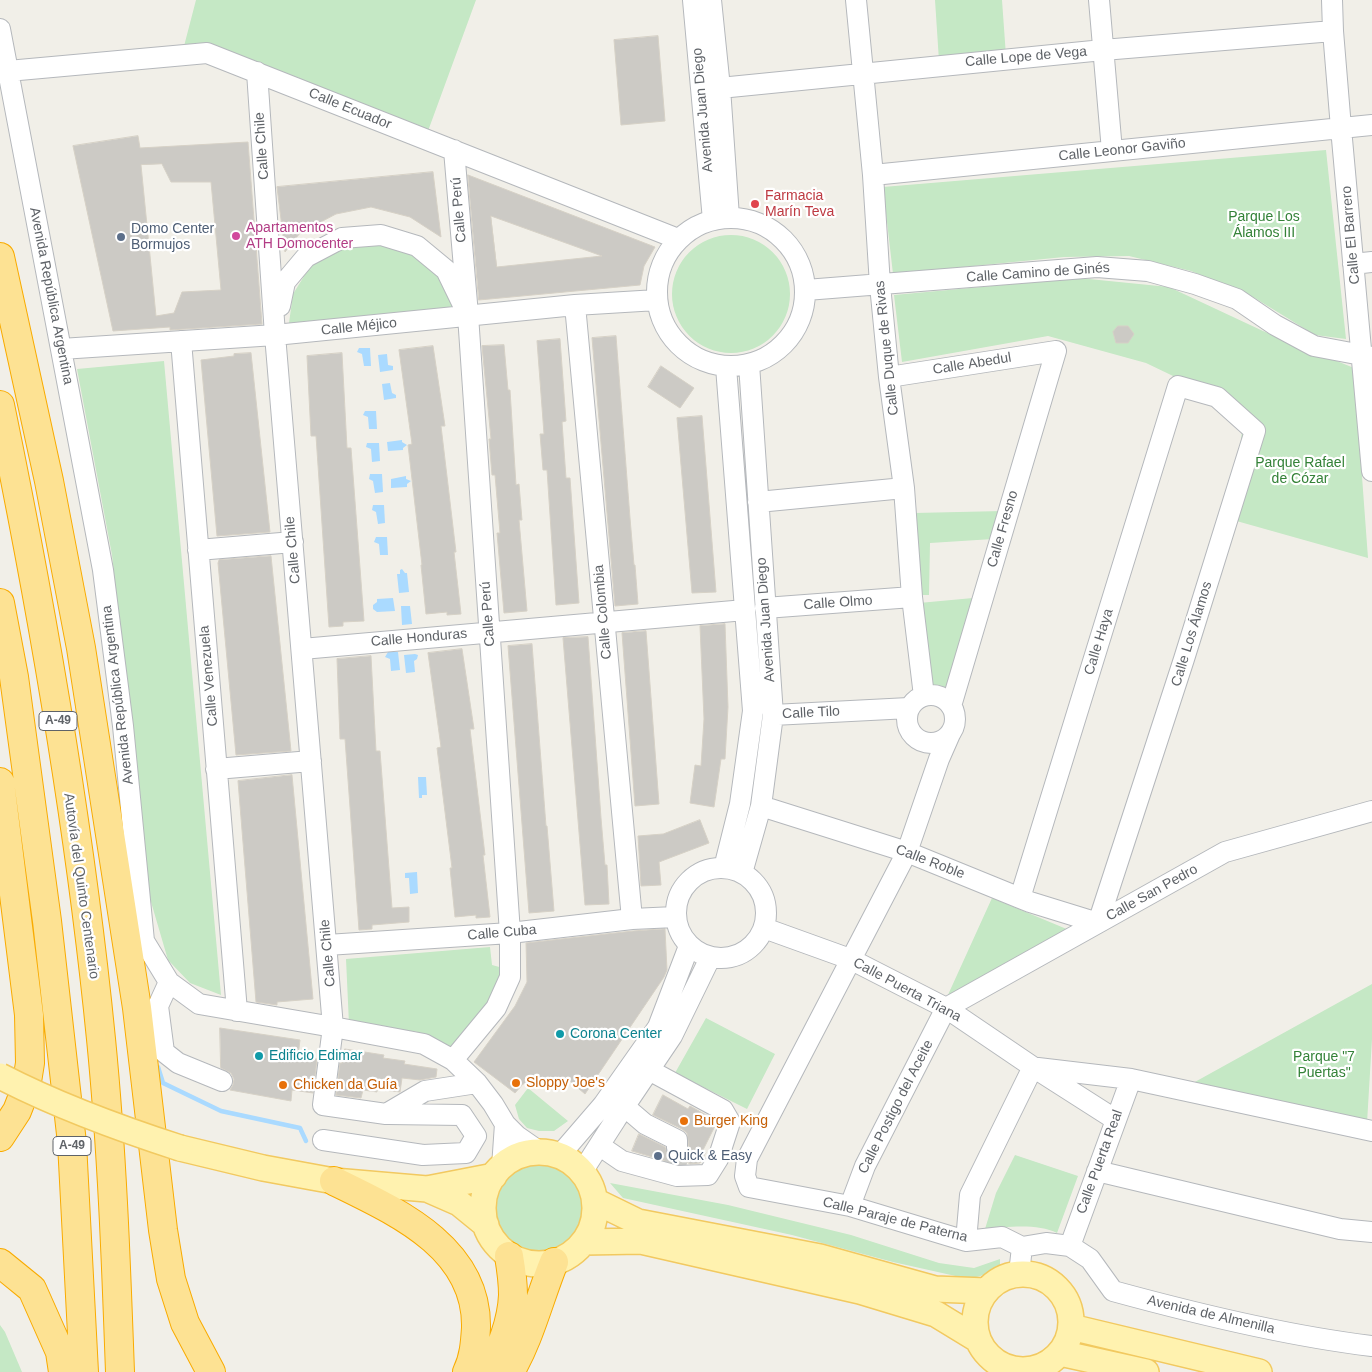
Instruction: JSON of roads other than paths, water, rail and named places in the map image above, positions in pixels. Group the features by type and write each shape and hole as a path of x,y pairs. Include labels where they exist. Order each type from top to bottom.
{"highway":[{"path":"0,257 49,480 81,648 137,1008 162,1220 171,1279 185,1323 211,1372"},
{"name":"Autovía del Quinto Centenario","path":"0,405 41,613 87,921 101,1039 115,1222 120,1372"},
{"name":"A-49","path":"0,603 14,677 46,911 72,1143 84,1372"},
{"path":"0,782 29,1015 30,1063 26,1088 16,1111 0,1137"},
{"path":"334,1181 406,1218 438,1242 455,1263 471,1288 476,1318 475,1348 467,1372"},
{"path":"488,1372 500,1349 513,1295 510,1256"},
{"path":"510,1372 522,1352 554,1262"},
{"path":"0,1263 32,1289 60,1352 63,1372"}],"main road":[{"path":"0,1076 39,1096 128,1132 180,1148 263,1168 334,1181 427,1189 498,1171"},
{"path":"526,1154 550,1154 572,1162 582,1172 591,1186 595,1201 593,1222 584,1242 567,1257 554,1262 539,1264 523,1262 510,1256 491,1237 486,1225 484,1208 486,1191 498,1171 513,1159 526,1154"},
{"path":"427,1189 459,1204 486,1225"},
{"path":"595,1201 638,1222 820,1257 935,1289 986,1291"},
{"path":"584,1242 641,1241 860,1291 936,1314 978,1339"},
{"path":"1019,1274 1032,1274 1049,1281 1061,1292 1070,1311 1071,1327 1068,1340 1060,1354 1046,1365 1031,1371 1005,1370 987,1355 978,1339 975,1322 977,1307 986,1291 1002,1278 1019,1274"},
{"path":"1071,1327 1259,1372"},
{"path":"1060,1354 1146,1372"}],"street":[{"name":"Avenida Juan Diego","path":"693,0 721,218"},
{"name":"Avenida Juan Diego","path":"711,0 720,88 721,218"},
{"name":"Calle Duque de Rivas","path":"856,0 873,175 880,285 889,377 904,488 917,702"},
{"path":"1099,0 1112,151"},
{"name":"Calle El Barrero","path":"1332,0 1341,128 1362,264 1372,471"},
{"name":"Avenida República Argentina","path":"0,30 103,570 123,726 144,941 169,982 199,1004 424,1044 453,1060 478,1083 505,1124 517,1136 550,1154"},
{"name":"Calle Lope de Vega","path":"720,88 1103,50 1333,31"},
{"name":"Calle Ecuador","path":"8,71 207,53 678,239"},
{"name":"Calle Chile","path":"257,72 275,335 333,1027 323,1105 386,1114"},
{"name":"Calle Leonor Gaviño","path":"873,175 1372,125"},
{"name":"Calle Perú","path":"453,1060 496,1008 510,978 510,933 468,315 454,150"},
{"path":"741,217 772,229 792,247 804,271 806,290 802,316 785,344 764,359 740,366 726,367 702,362 680,346 671,336 660,313 657,300 658,276 668,252 678,239 703,222 721,218 741,217"},
{"path":"275,335 285,282 306,257 342,238 381,235 417,246 446,270 468,315"},
{"name":"Calle Camino de Ginés","path":"806,290 1097,267 1148,271 1195,284 1237,300 1275,325 1314,346 1367,357"},
{"name":"Calle Méjico","path":"61,349 275,335 575,305 657,300"},
{"name":"Calle Colombia","path":"575,305 632,919"},
{"name":"Calle Venezuela","path":"180,341 237,1011"},
{"name":"Calle Abedul","path":"889,377 1056,352"},
{"name":"Calle Fresno","path":"951,706 1056,352"},
{"name":"Avenida Juan Diego","path":"733,870 761,806 773,715 749,364"},
{"name":"Avenida Juan Diego","path":"726,367 753,711 733,870"},
{"name":"Calle Haya","path":"1020,898 1178,386"},
{"name":"Calle Los Álamos","path":"1098,923 1184,659 1255,431 1217,397 1178,386"},
{"path":"758,502 904,488"},
{"path":"198,550 293,542"},
{"name":"Calle Olmo","path":"765,608 912,597"},
{"name":"Calle Honduras","path":"302,648 745,610"},
{"path":"850,959 907,852 939,759 950,734 955,720 951,706 939,697 932,695 917,702 907,715 908,728 918,740 938,742 950,734"},
{"name":"Calle Tilo","path":"773,715 849,711 917,702"},
{"name":"Calle Tilo","path":"849,711 908,728"},
{"path":"216,769 311,761"},
{"name":"Calle Roble","path":"761,806 907,852 1020,898 1098,923"},
{"name":"Calle San Pedro","path":"946,1008 1225,852 1372,811"},
{"path":"733,870 752,880 762,894 766,912 764,928 757,940 746,951 733,957 710,958 689,946 680,934 675,917 680,894 691,879 705,871 733,870"},
{"name":"Calle Cuba","path":"327,945 510,933 632,919 675,917"},
{"name":"Calle Puerta Triana","path":"764,928 850,959 946,1008 1116,1120"},
{"path":"550,1154 604,1105 658,1027 689,946"},
{"path":"582,1172 672,1036 710,958"},
{"name":"Calle Paraje de Paterna","path":"850,959 747,1159 745,1176 749,1187 850,1206 966,1241 1002,1237 1022,1246 1046,1243 1070,1246"},
{"path":"169,982 158,1006 164,1052 178,1063 222,1081"},
{"name":"Calle Postigo del Aceite","path":"850,1206 865,1166 946,1008"},
{"path":"966,1241 970,1195 1033,1067 1131,1079 1372,1130"},
{"path":"606,1150 622,1160 676,1176 708,1175 718,1159 730,1122 723,1110 649,1070"},
{"name":"Calle Puerta Real","path":"1070,1246 1131,1079"},
{"path":"386,1114 425,1091 478,1083"},
{"path":"624,1106 645,1124 677,1140 677,1148"},
{"path":"323,1140 423,1155 466,1153 476,1136 462,1115 386,1114"},
{"path":"498,1171 505,1124"},
{"path":"1097,1171 1340,1229 1372,1232"},
{"path":"1019,1274 1022,1246"},
{"name":"Avenida de Almenilla","path":"1070,1246 1090,1259 1114,1291 1259,1326 1345,1343 1372,1346"}],"water":[{"path":"359,348 370,348 371,366 364,366 362,354 357,352"},
{"path":"387,354 388,365 393,366 393,370 380,372 378,355"},
{"path":"390,383 392,393 396,395 396,398 384,400 382,384"},
{"path":"365,411 376,411 377,429 369,429 368,417 363,415"},
{"path":"402,440 407,445 403,450 388,451 387,442"},
{"path":"367,443 379,443 380,461 372,462 371,449 366,447"},
{"path":"370,474 382,474 383,492 375,493 373,481 369,479"},
{"path":"406,476 406,479 411,481 407,484 407,487 391,488 391,479"},
{"path":"373,505 384,505 385,523 378,524 376,512 372,510"},
{"path":"376,537 387,537 388,555 380,555 379,544 374,542"},
{"path":"402,569 407,573 409,592 399,593 397,574 400,574"},
{"path":"393,598 395,611 377,612 373,609 377,599"},
{"path":"401,606 410,606 412,624 402,625"},
{"path":"388,652 398,652 400,670 391,671 390,659 385,657"},
{"path":"404,655 418,655 414,661 415,672 406,673"},
{"path":"418,777 426,777 427,795 422,795 422,798 419,798"},
{"path":"417,872 418,893 410,894 409,878 405,878 405,873"}],"waterway":[{"path":"158,1067 163,1083 221,1111 300,1128 306,1141"}],"tunnel":[{"path":"664,1173 676,1165 679,1155 677,1148"}],"place":[{"name":"Farmacia Marín Teva","path":"755,204"},
{"name":"Apartamentos ATH Domocenter","path":"236,236"},
{"name":"Domo Center Bormujos","path":"121,237"},
{"name":"Corona Center","path":"560,1034"},
{"name":"Edificio Edimar","path":"259,1056"},
{"name":"Sloppy Joe's","path":"516,1083"},
{"name":"Chicken da Guía","path":"283,1085"},
{"name":"Burger King","path":"684,1121"},
{"name":"Quick & Easy","path":"658,1156"}],"park label":[{"name":"Parque Los Álamos III","path":"1264,226"},
{"name":"Parque Rafael de Cózar","path":"1300,472"},
{"name":"Parque \"7 Puertas\"","path":"1324,1066"}]}
